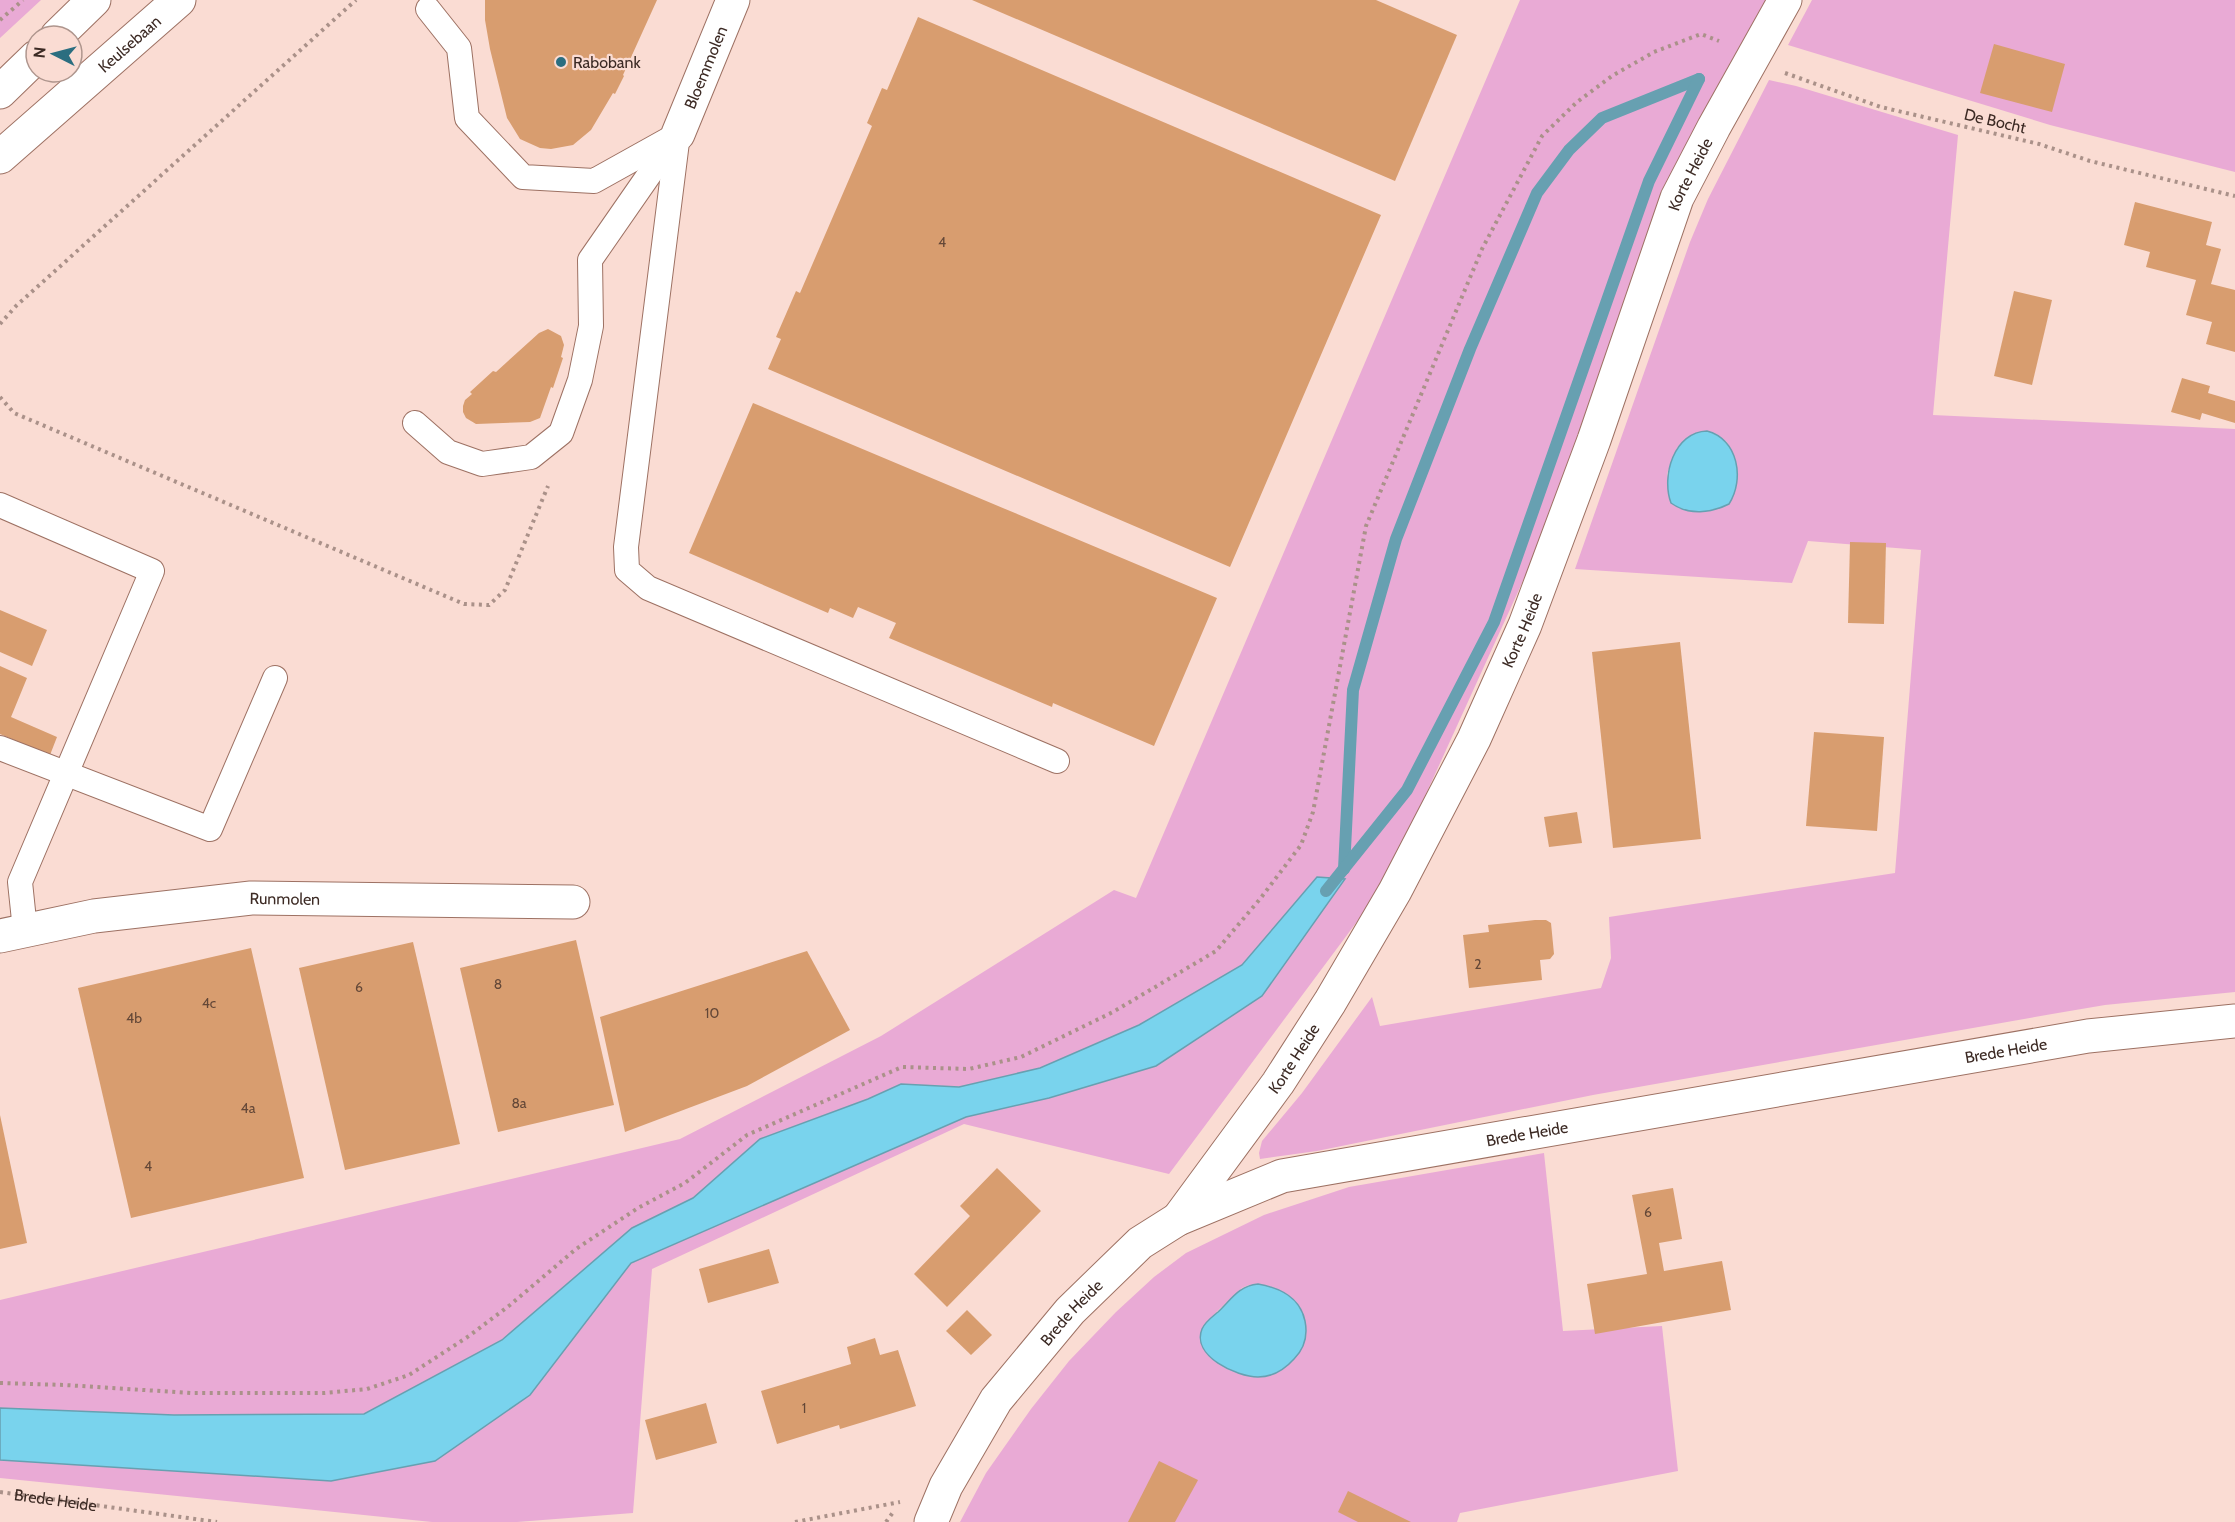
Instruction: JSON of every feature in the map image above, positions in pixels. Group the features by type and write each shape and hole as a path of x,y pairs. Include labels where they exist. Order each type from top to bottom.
{"street":[{"path":"69,24 94,0"},
{"name":"Keulsebaan","path":"0,157 179,0"},
{"name":"Bloemmolen","path":"678,134 733,0"},
{"name":"Korte Heide","path":"1178,1219 1278,1083 1330,1002 1395,891 1474,739 1525,625 1594,440 1677,198 1785,0"},
{"path":"0,92 24,69"},
{"name":"Runmolen","path":"13,933 94,916 251,898 573,902"},
{"name":"Brede Heide","path":"931,1522 946,1486 996,1400 1070,1311 1140,1243 1178,1219 1282,1176 2088,1036 2235,1021"}],"lane":[{"path":"428,9 459,48 467,118 524,177 594,181 678,134"},
{"path":"415,423 448,452 482,464 531,457 561,432 580,380 591,326 590,260 678,134"},
{"path":"678,134 626,547 627,570 648,588 1057,761"},
{"path":"0,505 152,571 20,882 13,933"},
{"path":"0,748 210,829 275,678"}],"path":[{"path":"0,20 23,0"},
{"path":"0,324 16,306 356,0"},
{"name":"De Bocht","path":"0,1383 191,1394 324,1394 366,1389 410,1375 469,1336 510,1305 576,1249 638,1208 685,1183 747,1135 902,1067 969,1069 1021,1057 1113,1012 1216,951 1301,845 1313,812 1366,526 1482,249 1542,136 1577,102 1612,76 1654,52 1701,34 1714,38 1753,60 1799,79 1881,107 2039,144 2090,161 2235,196"},
{"path":"0,397 14,413 464,604 489,605 505,590 548,485 531,457"},
{"path":"795,1522 902,1502 946,1486"},
{"name":"Brede Heide","path":"0,1492 217,1522"}],"shaded area":[{"path":"0,0 41,0 0,38"},
{"path":"1520,0 1771,0 1723,76 1667,191 1553,515 1385,884 1169,1174 964,1124 652,1269 633,1513 517,1522 432,1522 0,1478 0,1460 331,1481 530,1395 631,1263 966,1117 1049,1098 1156,1066 1317,878 1242,965 1139,1025 1040,1068 959,1087 901,1084 868,1099 760,1139 693,1198 632,1228 502,1340 364,1415 174,1415 0,1408 0,1300 680,1139 881,1036 1114,890 1136,898"},
{"path":"1812,0 2235,0 2235,172 2050,125 1788,45"},
{"path":"1769,80 1958,135 1933,415 2235,429 2235,992 2105,1005 2052,1014 1593,1095 1317,1151 1260,1159 1262,1141 1302,1093 1372,997 1380,1026 1601,988 1611,958 1609,917 1895,873 1921,550 1808,541 1792,583 1575,569 1690,242 1708,199","holes":["1685,440 1726,441 1733,455 1736,472 1735,489 1729,504 1704,511 1677,507 1667,474 1677,448"]},
{"path":"1544,1153 1563,1331 1662,1326 1678,1471 1460,1513 1457,1522 960,1522 986,1473 1031,1409 1069,1361 1116,1312 1154,1277 1186,1253 1264,1215 1349,1187","holes":["1249,1285 1293,1361 1270,1375 1201,1342 1202,1334 1216,1312 1242,1288"]}],"water":[{"path":"1707,431 1718,435 1732,451 1737,472 1734,494 1729,504 1715,509 1700,512 1685,510 1671,503 1668,492 1669,469 1678,447 1686,439 1696,433"},
{"path":"1317,877 1345,879 1262,996 1156,1066 1049,1098 966,1117 631,1263 530,1395 435,1461 331,1481 0,1460 0,1408 174,1415 364,1414 502,1340 632,1228 693,1198 760,1139 868,1099 901,1084 959,1087 1040,1068 1139,1025 1242,965"},
{"path":"1258,1284 1281,1291 1294,1300 1305,1321 1306,1332 1305,1342 1298,1355 1282,1369 1263,1377 1239,1373 1218,1363 1203,1348 1200,1339 1205,1324 1235,1294 1251,1285"}],"building":[{"name":"Rabobank","path":"485,0 657,0 615,94 613,93 591,130 573,145 551,149 540,148 520,139 507,118 490,49 485,20"},
{"path":"972,0 1376,0 1457,35 1395,181"},
{"path":"918,17 1381,215 1230,567 768,369 781,339 776,337 796,291 800,293 872,126 867,123 882,88 887,90"},
{"path":"1994,44 2065,64 2052,112 1980,93"},
{"path":"2135,202 2212,222 2206,245 2221,249 2211,284 2235,290 2235,352 2206,344 2212,322 2186,315 2196,280 2146,267 2150,252 2124,245"},
{"path":"2014,291 2052,300 2032,385 1994,376"},
{"path":"548,329 561,336 564,345 561,357 563,358 540,418 530,422 476,424 466,418 463,406 465,400 472,394 470,392 539,333"},
{"path":"2182,378 2210,386 2208,393 2235,401 2235,423 2202,413 2200,420 2171,412"},
{"path":"753,403 1217,598 1154,746 1053,703 1052,707 889,638 896,623 858,607 853,618 830,608 828,613 689,553"},
{"path":"1850,542 1886,543 1884,624 1848,623"},
{"path":"0,610 47,630 32,666 0,652"},
{"path":"1680,642 1701,839 1613,848 1592,652"},
{"path":"0,666 27,678 11,717 57,737 50,755 0,734"},
{"path":"1814,732 1884,737 1877,831 1806,826"},
{"path":"1577,812 1582,843 1549,847 1544,817"},
{"path":"1546,920 1551,923 1554,954 1550,959 1540,960 1542,980 1469,988 1463,935 1489,932 1488,925"},
{"path":"576,940 614,1105 498,1132 460,968"},
{"path":"413,942 460,1144 345,1170 299,968"},
{"path":"251,948 304,1178 131,1218 78,988"},
{"path":"807,951 850,1030 747,1086 625,1132 600,1017"},
{"path":"0,1115 27,1243 0,1249"},
{"path":"997,1168 1041,1211 947,1307 914,1274 970,1216 960,1206"},
{"path":"1673,1188 1682,1239 1659,1243 1664,1271 1722,1261 1731,1310 1595,1334 1587,1284 1647,1274 1632,1195"},
{"path":"769,1249 779,1283 708,1303 699,1269"},
{"path":"967,1310 992,1335 971,1355 946,1331"},
{"path":"875,1338 880,1355 898,1350 916,1406 840,1429 839,1425 777,1444 761,1391 851,1364 847,1347"},
{"path":"706,1403 717,1443 656,1460 645,1420"},
{"path":"1159,1461 1198,1480 1197,1482 1175,1522 1128,1522"},
{"path":"1348,1491 1411,1522 1358,1522 1338,1512"}],"waterway":[{"path":"1344,869 1353,690 1396,539 1470,349 1537,193 1569,150 1602,118 1699,79"},
{"path":"1326,891 1407,790 1494,622 1649,181 1699,79"}],"place":[{"name":"Rabobank","path":"561,62"}]}
